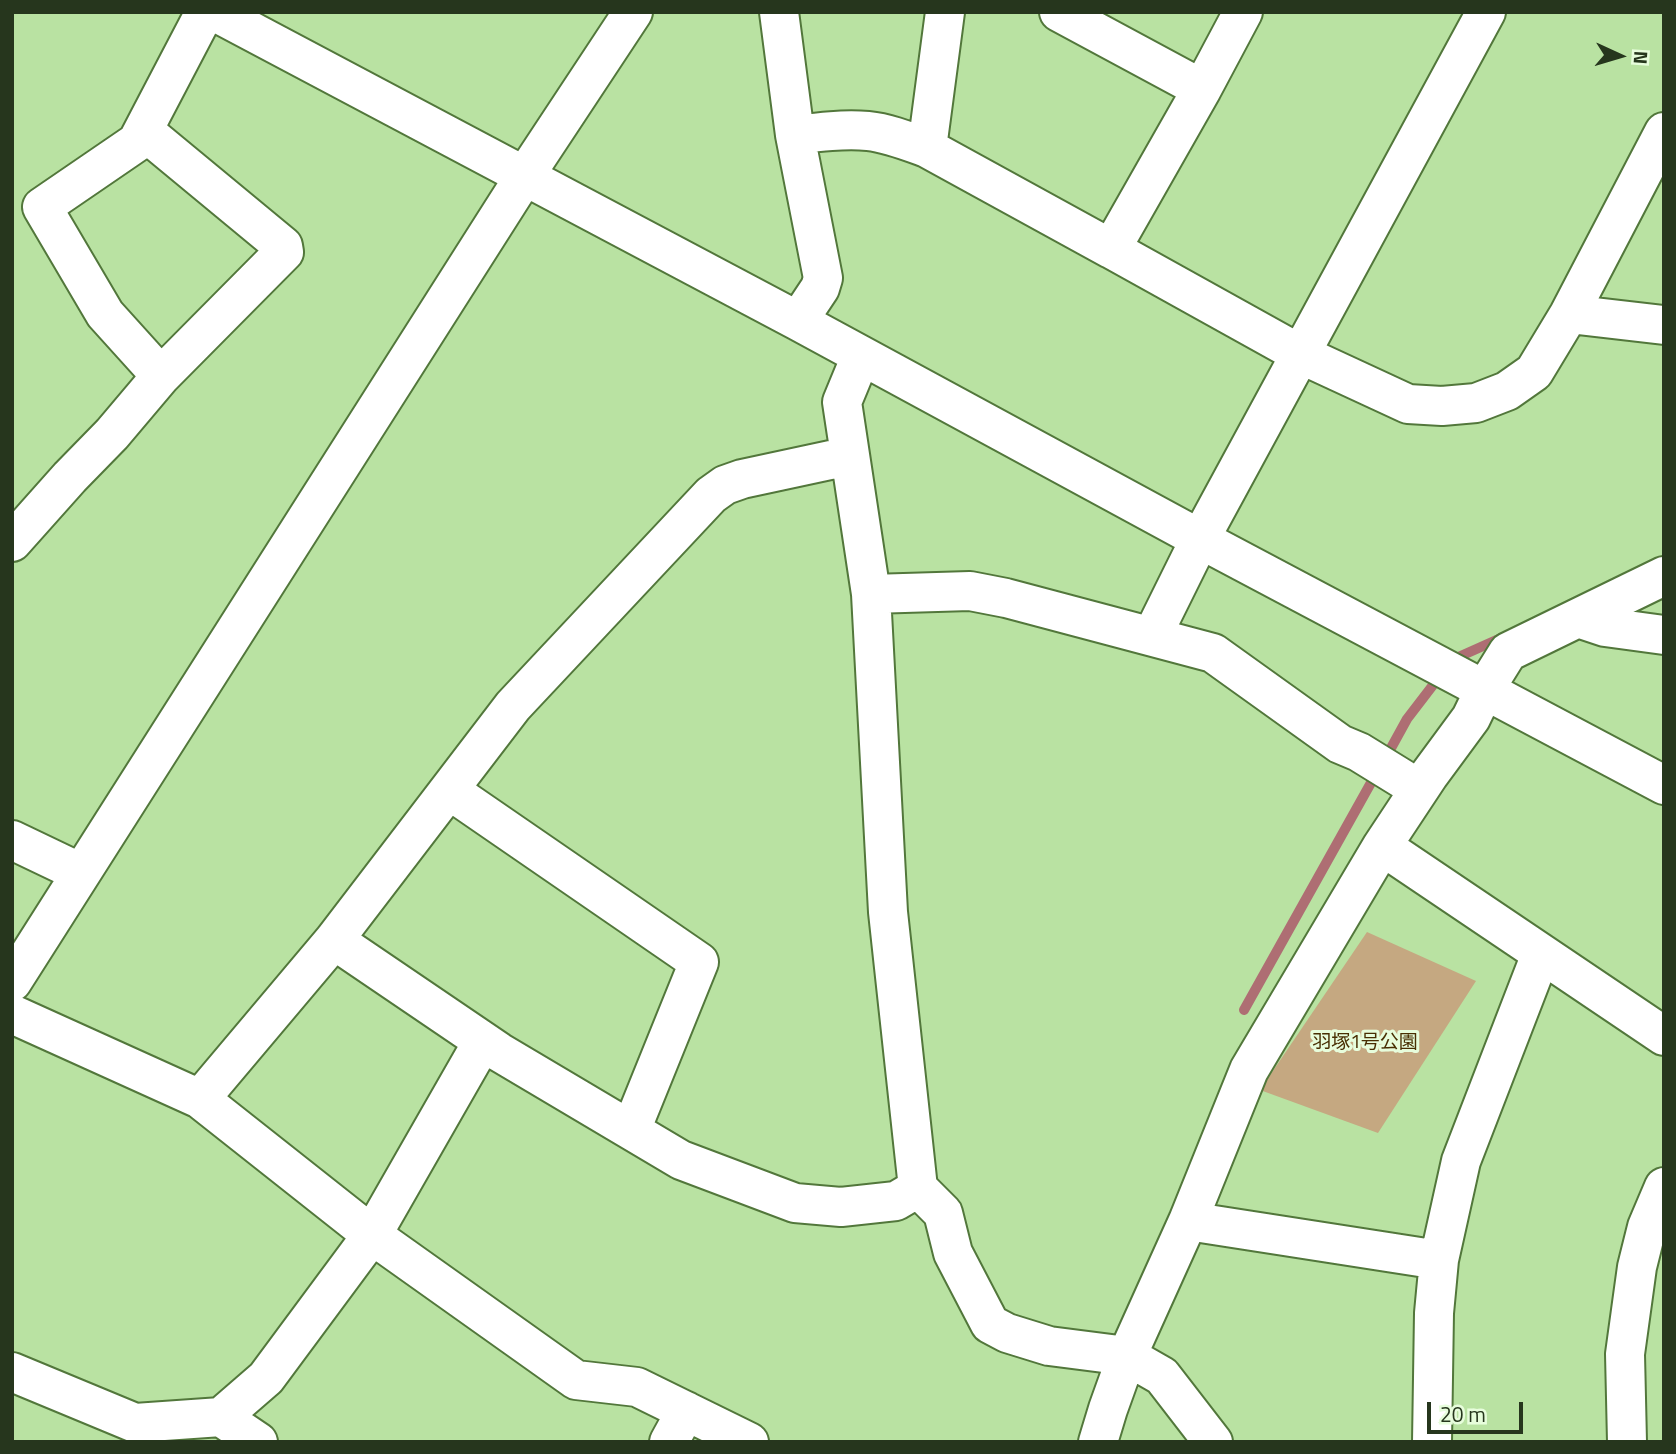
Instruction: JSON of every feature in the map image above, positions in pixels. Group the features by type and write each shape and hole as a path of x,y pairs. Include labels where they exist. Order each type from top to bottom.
{"street":[{"path":"161,376 106,314 42,207 137,142 205,12"},
{"path":"215,12 1664,785"},
{"path":"12,982 524,177 634,12"},
{"path":"779,12 795,135 823,278 820,288 798,321"},
{"path":"927,148 945,12"},
{"path":"1059,12 1202,89"},
{"path":"1111,249 1243,12"},
{"path":"1152,636 1200,538 1486,12"},
{"path":"795,135 832,130 870,131 927,148 1300,354 1408,404 1442,406 1476,402 1507,391 1534,372 1569,314 1664,132"},
{"path":"12,542 112,434 161,376 284,252 283,246 144,131"},
{"path":"1569,314 1664,324"},
{"path":"861,356 842,402 871,594 888,912 918,1188 943,1213 953,1253 990,1324 1007,1333 1049,1346 1127,1356 1162,1376 1213,1442"},
{"path":"200,1099 334,940 513,706 711,495 725,485 743,479 849,456"},
{"path":"1098,1442 1127,1356 1188,1221 1249,1069 1382,846 1419,789 1471,718 1508,652 1664,576"},
{"path":"871,594 970,591 1006,598 1213,653 1340,744 1359,752 1419,789"},
{"path":"1578,618 1605,627 1664,635"},
{"path":"449,790 699,962 631,1130"},
{"path":"12,841 81,873"},
{"path":"1382,846 1664,1036"},
{"path":"334,940 482,1041 681,1160 795,1203 841,1207 896,1202 918,1188"},
{"path":"1432,1442 1434,1312 1439,1260 1461,1161 1541,954"},
{"path":"12,1014 200,1099 372,1235 576,1380 637,1387 678,1427 749,1442"},
{"path":"12,1372 132,1432 221,1417 266,1378 372,1235 482,1041"},
{"path":"1627,1442 1625,1354 1637,1267 1647,1227 1664,1187"},
{"path":"1188,1221 1439,1260"},
{"path":"221,1417 258,1442"}],"green space":[{"name":"羽塚1号公園","path":"1367,932 1476,981 1378,1133 1260,1090"}],"waterway":[{"path":"1452,661 1501,638"},
{"path":"1385,759 1407,719 1440,676"},
{"path":"1244,1010 1377,772"}]}
